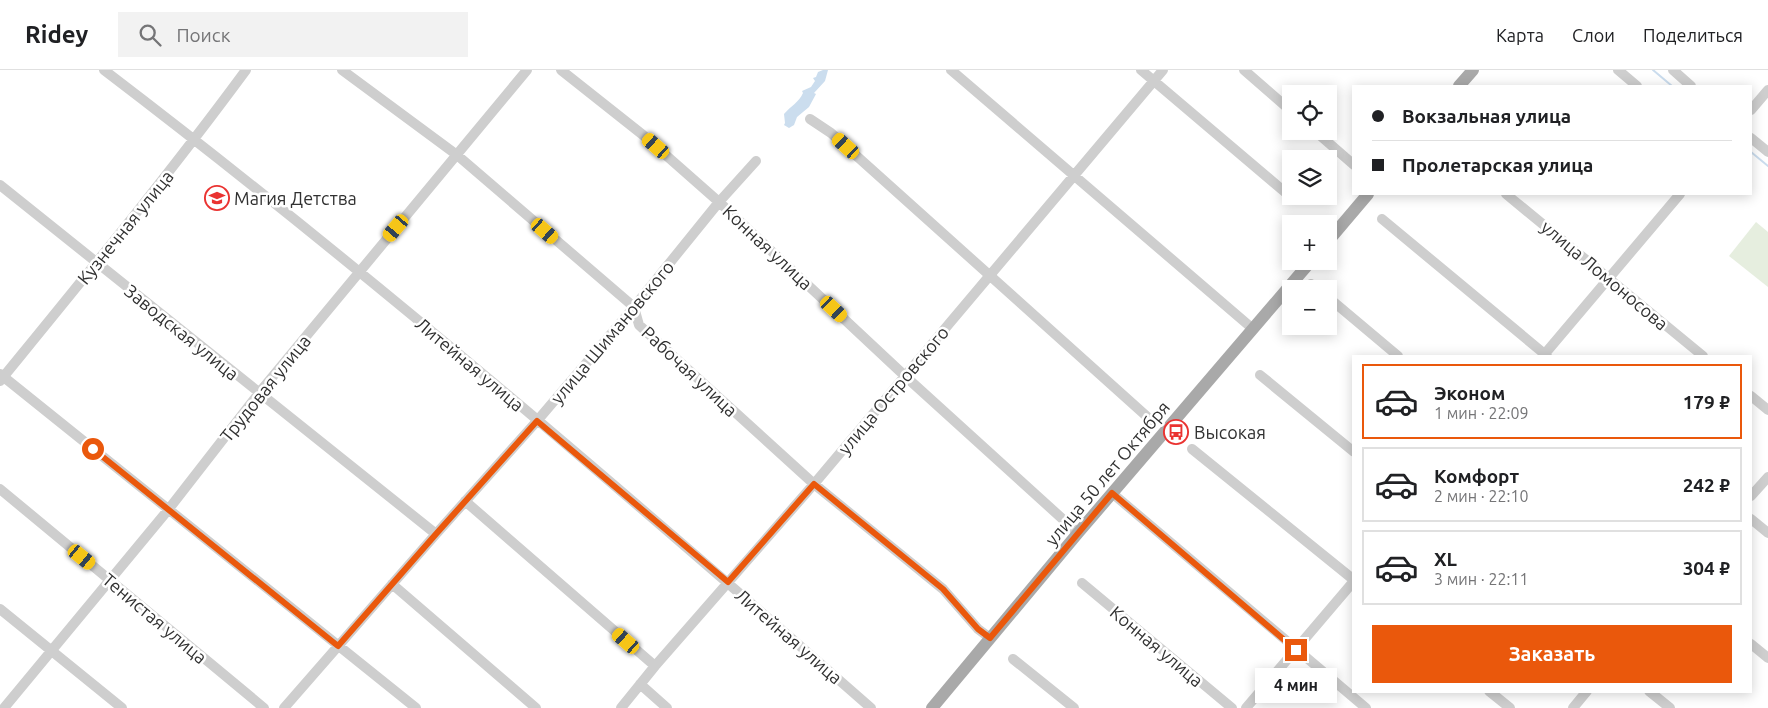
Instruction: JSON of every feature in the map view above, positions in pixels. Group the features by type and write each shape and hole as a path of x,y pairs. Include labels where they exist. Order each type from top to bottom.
{"main road":[{"path":"1460,85 1473,70"},
{"path":"1337,231 1367,195"},
{"name":"улица 50 лет Октября","path":"932,708 1078,533 1303,270"}],"street":[{"name":"Литейная улица","path":"104,70 195,139 360,271 728,582 871,708"},
{"name":"Кузнечная улица","path":"1,377 96,264 195,139 246,70"},
{"name":"Рабочая улица","path":"342,70 457,155 634,307 639,326 814,484 943,589 978,629 990,638"},
{"name":"Трудовая улица","path":"4,708 168,510 259,393 527,70"},
{"name":"Конная улица","path":"561,70 643,135 720,202 905,376 1078,533"},
{"path":"951,70 1076,175 1178,266 1253,329"},
{"path":"1141,70 1282,190"},
{"name":"улица Островского","path":"621,708 655,666 814,484 1163,70"},
{"path":"1244,70 1282,103"},
{"path":"1618,70 1637,85"},
{"path":"1673,70 1690,85"},
{"path":"1752,109 1768,90"},
{"path":"810,119 831,133 1153,422"},
{"path":"1752,139 1768,152"},
{"path":"1325,140 1352,163"},
{"name":"улица Шимановского","path":"284,708 537,421 756,161"},
{"name":"Заводская улица","path":"0,185 96,264 436,534"},
{"name":"улица Ломоносова","path":"1507,195 1702,355"},
{"path":"1546,355 1608,278 1679,195"},
{"path":"1382,218 1544,355"},
{"path":"1337,305 1397,355"},
{"path":"1260,375 1352,450"},
{"path":"1,377 416,708"},
{"path":"1752,397 1768,410"},
{"path":"1192,449 1352,578"},
{"path":"1752,495 1768,477"},
{"name":"Тенистая улица","path":"0,489 264,708"},
{"path":"1112,493 1366,708"},
{"path":"465,501 655,666"},
{"path":"1752,520 1768,533"},
{"path":"1246,708 1352,582"},
{"name":"Конная улица","path":"1082,583 1232,708"},
{"path":"392,584 536,708"},
{"path":"0,609 122,708"},
{"path":"1752,645 1768,658"},
{"path":"1013,659 1074,708"},
{"path":"640,684 667,708"},
{"path":"1491,693 1510,708"},
{"path":"1573,708 1585,693"},
{"path":"1651,693 1670,708"}],"green space":[{"path":"1756,222 1768,232 1768,287 1729,256"}],"water":[{"path":"828,70 825,81 814,93 816,94 809,107 797,117 794,125 789,128 784,125 784,114 799,99 803,93 802,91 811,87 815,81 813,78 816,77 818,72"}],"waterway":[{"path":"1653,70 1671,85"},
{"path":"1752,153 1768,166"}],"place":[{"name":"Магия Детства","path":"217,198"},
{"name":"Высокая","path":"1176,432"}],"route":[{"path":"93,449 338,646 537,421 728,582 814,484 943,589 978,629 990,638 1112,493 1296,650"}]}
